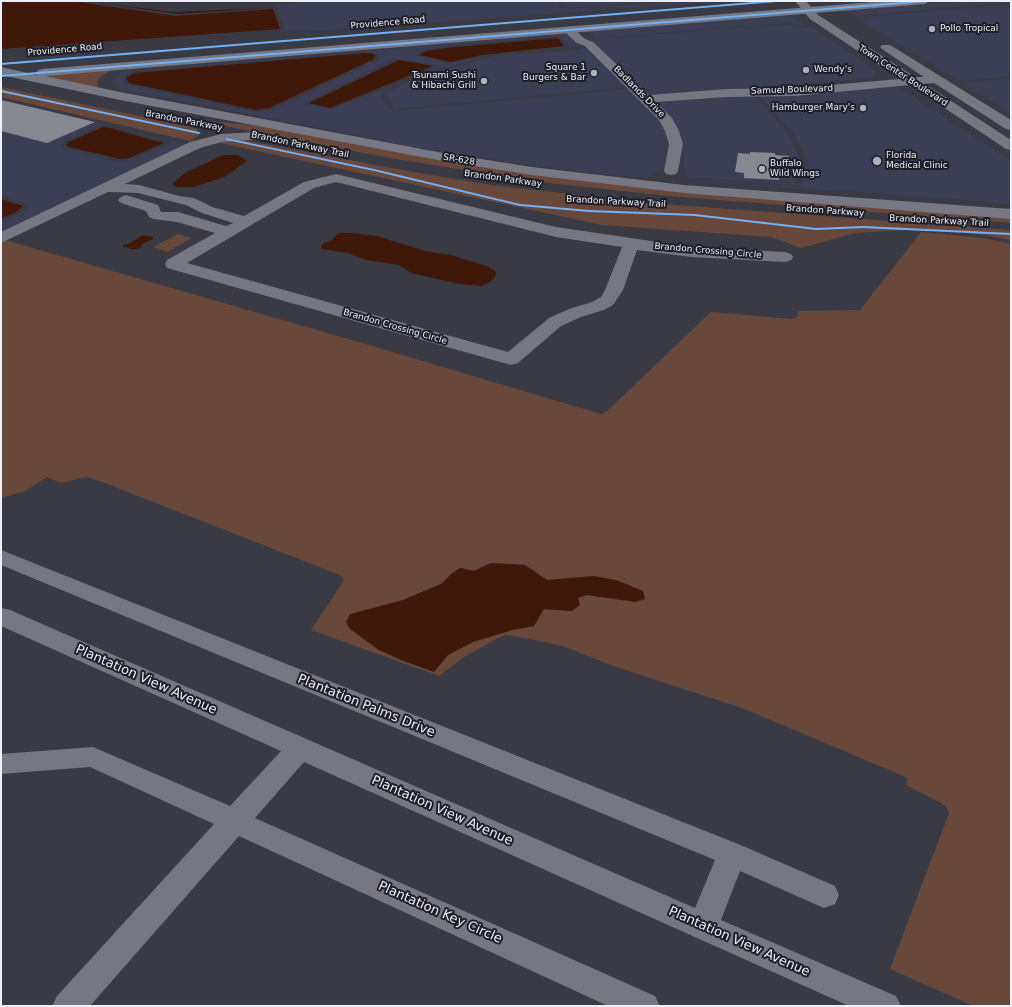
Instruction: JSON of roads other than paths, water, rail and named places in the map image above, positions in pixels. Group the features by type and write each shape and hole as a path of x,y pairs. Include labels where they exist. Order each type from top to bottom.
{"main road":[{"name":"Providence Road","path":"1,64 776,1"},
{"name":"Providence Road","path":"1,76 576,29 803,4 820,9 925,1"},
{"path":"576,29 576,25 589,21 635,16 663,10"},
{"path":"120,96 110,91 104,80 122,69 145,64"},
{"name":"Brandon Parkway","path":"1,71 120,96 256,136 457,173 609,193 713,203 910,217 1011,226"},
{"name":"Brandon Parkway","path":"1,84 207,122"},
{"name":"SR-628","path":"207,122 532,171 633,184 716,192"},
{"path":"633,184 655,179 671,171 676,177 687,183 716,192"},
{"name":"Brandon Parkway","path":"716,192 1011,214"}],"street":[{"name":"Town Center Boulevard","path":"803,4 814,18 1011,146"},
{"path":"820,9 843,20"},
{"name":"Badlands Drive","path":"576,29 572,32 581,41 589,44 666,118 675,136 676,150 671,171"},
{"name":"Town Center Boulevard","path":"877,41 1011,126"},
{"name":"Samuel Boulevard","path":"646,99 726,93 795,92 938,79"},
{"path":"196,145 204,136 207,122"},
{"path":"1,238 196,145 221,138 256,136"},
{"name":"Brandon Crossing Circle","path":"631,244 614,290 607,301 598,306 575,313 555,322 512,359 173,264 309,185 336,178 556,232 692,252 784,257"},
{"path":"106,187 139,189 178,200 189,201 196,206 247,222"},
{"path":"106,187 119,198 153,208 163,202 178,200"},
{"path":"178,217 192,213 196,206"},
{"path":"153,208 154,214 158,216 178,217 229,232"},
{"name":"Plantation Palms Drive","path":"1,557 732,854 824,895"},
{"name":"Plantation View Avenue","path":"1,616 884,1006"},
{"path":"69,1006 300,748"},
{"name":"Plantation Key Circle","path":"1,764 93,757 643,1006"},
{"path":"703,926 732,854"}],"place":[{"name":"Pollo Tropical","path":"932,29"},
{"name":"Wendy's","path":"806,70"},
{"name":"Square 1 Burgers & Bar","path":"594,73"},
{"name":"Tsunami Sushi & Hibachi Grill","path":"484,81"},
{"name":"Hamburger Mary's","path":"863,108"},
{"name":"Florida Medical Clinic","path":"877,161"},
{"name":"Buffalo Wild Wings","path":"762,169"}]}
